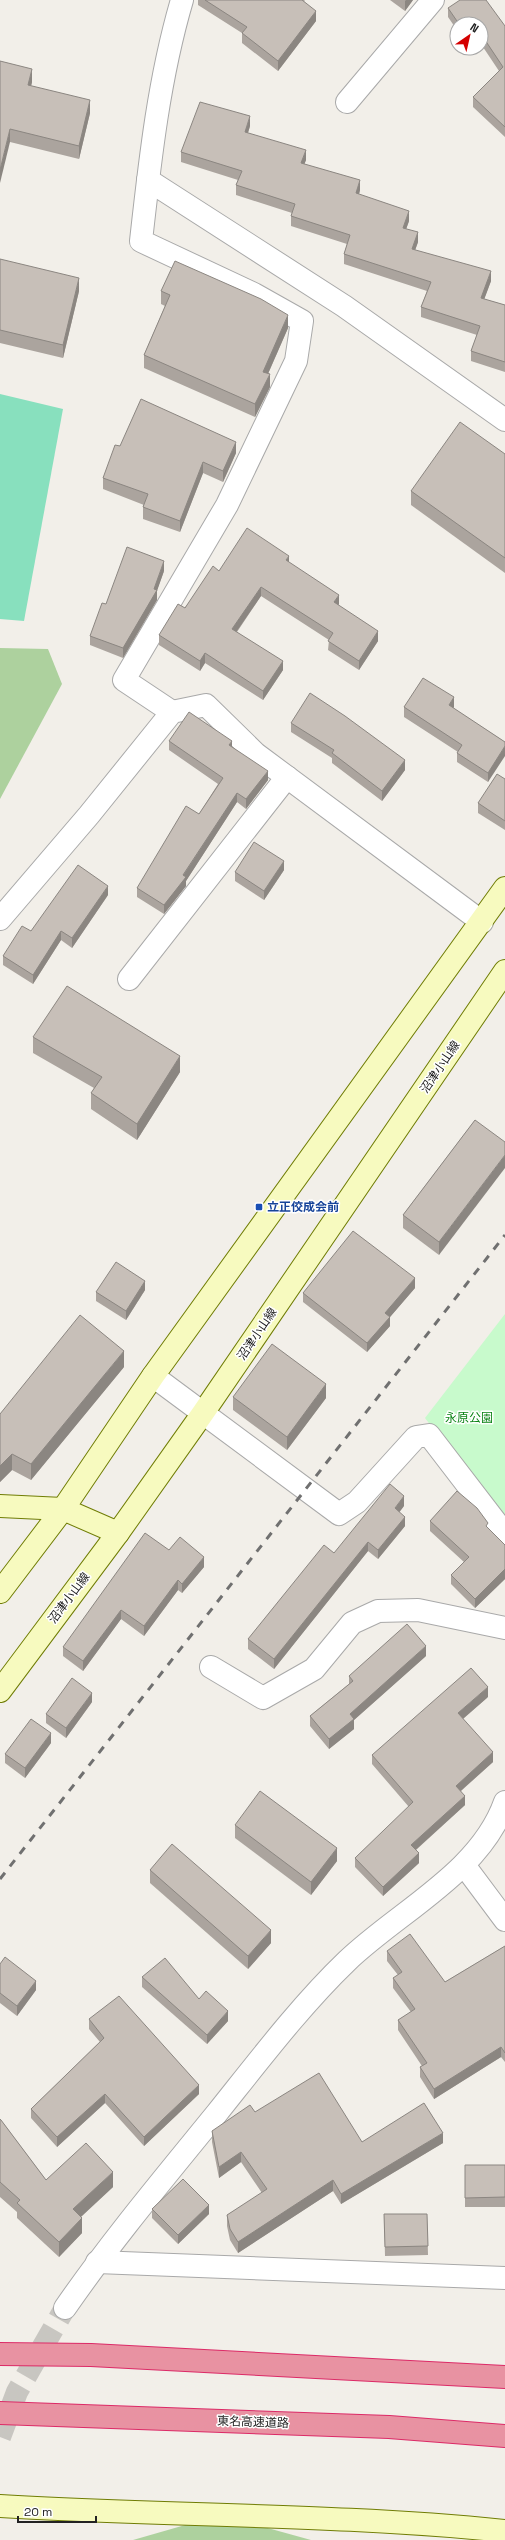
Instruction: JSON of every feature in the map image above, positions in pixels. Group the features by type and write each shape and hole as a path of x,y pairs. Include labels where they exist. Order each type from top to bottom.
{"highway":[{"path":"0,2354 91,2355 505,2377"},
{"name":"東名高速道路","path":"0,2413 389,2427 505,2436"}],"main road":[{"path":"0,1592 63,1509 153,1376 482,922 505,888"},
{"name":"沼津小山線","path":"0,1691 118,1533 203,1413 505,971"},
{"path":"0,1506 63,1509 118,1533"},
{"path":"0,2506 88,2511 308,2517 426,2523 505,2531"}],"street":[{"path":"172,712 124,680 227,505 296,360 302,321 254,294 141,242 148,180 169,45 182,0"},
{"path":"347,102 433,0"},
{"path":"148,180 344,306 505,420"},
{"path":"0,919 89,815 172,712 206,705 256,754 482,922"},
{"path":"129,979 287,777"},
{"path":"153,1376 339,1514 357,1502 416,1437 429,1435 505,1534"},
{"path":"211,1667 263,1698 314,1669 352,1624 378,1611 418,1610 505,1628"},
{"path":"65,2308 97,2262 277,2039 347,1961 464,1865 483,1844 500,1817 505,1802"},
{"path":"464,1865 505,1920"},
{"path":"97,2262 505,2278"}],"green space":[{"path":"0,394 63,409 24,621 0,619"},
{"path":"0,648 48,649 62,684 0,799"},
{"name":"永原公園","path":"505,1314 505,1523 425,1418"},
{"path":"220,2515 311,2540 133,2540"}],"building":[{"path":"205,0 302,0 316,11 278,61 242,33 247,27"},
{"path":"460,0 486,0 505,26 505,127 473,97 503,67 489,46 489,16 454,16 448,8"},
{"path":"0,61 32,69 28,85 90,100 79,146 10,129 0,170"},
{"path":"200,102 250,116 245,132 306,150 301,163 360,180 356,193 409,211 403,228 418,232 412,249 491,271 481,298 505,305 505,362 471,351 480,326 421,307 431,282 344,254 350,235 291,216 295,204 236,185 242,171 181,152"},
{"path":"0,259 79,278 63,345 0,330"},
{"path":"175,261 261,299 288,315 263,372 270,374 255,404 144,355 170,295 161,291"},
{"path":"141,399 236,442 223,471 203,462 180,521 143,507 148,494 103,478 115,445 120,446"},
{"path":"460,422 505,454 505,558 411,491"},
{"path":"247,528 289,556 286,560 339,595 334,602 378,631 359,661 328,641 333,633 261,587 232,629 283,661 263,691 205,653 200,661 159,635 178,604 185,608 213,566 219,571"},
{"path":"127,547 164,561 154,589 157,590 123,648 90,636 102,603 106,604"},
{"path":"423,678 454,697 449,705 505,742 505,746 488,773 457,753 462,745 404,707"},
{"path":"310,693 345,716 405,760 382,791 332,753 334,750 291,723"},
{"path":"189,712 232,741 229,745 268,771 246,799 237,793 183,875 186,877 164,905 137,888 186,806 199,814 223,778 169,741"},
{"path":"497,774 505,779 505,821 478,803"},
{"path":"254,842 284,861 264,891 235,872"},
{"path":"78,865 108,886 72,938 61,931 33,975 3,956 22,926 31,931"},
{"path":"67,986 180,1056 137,1124 91,1093 102,1077 33,1037"},
{"path":"475,1120 505,1142 505,1155 439,1242 403,1215"},
{"path":"353,1231 415,1278 385,1313 390,1317 367,1343 303,1293"},
{"path":"116,1262 145,1281 126,1311 96,1292"},
{"path":"80,1315 124,1351 31,1464 12,1454 0,1466 0,1414"},
{"path":"272,1344 326,1384 287,1437 233,1397"},
{"path":"390,1484 404,1496 395,1508 405,1517 378,1550 368,1542 274,1659 248,1639 324,1545 334,1553"},
{"path":"457,1491 477,1508 488,1523 486,1526 505,1545 505,1569 475,1599 451,1575 469,1557 430,1521"},
{"path":"145,1533 169,1550 180,1537 204,1557 182,1584 178,1580 144,1626 121,1610 83,1661 63,1647"},
{"path":"407,1624 426,1646 350,1714 354,1719 329,1739 310,1716 353,1681 349,1676"},
{"path":"471,1668 488,1687 458,1713 493,1752 456,1786 465,1796 411,1845 419,1853 383,1887 355,1858 413,1802 372,1755"},
{"path":"72,1678 92,1693 66,1728 46,1714"},
{"path":"31,1719 51,1733 25,1768 5,1754"},
{"path":"260,1791 337,1848 311,1882 235,1825"},
{"path":"172,1844 271,1930 248,1956 150,1870"},
{"path":"410,1934 445,1982 505,1946 505,2053 501,2047 434,2089 420,2067 427,2063 398,2020 415,2009 393,1978 402,1972 387,1951"},
{"path":"5,1957 36,1981 17,2006 0,1993 0,1964"},
{"path":"165,1958 199,1999 206,1991 228,2011 207,2035 142,1977"},
{"path":"119,1996 199,2085 144,2137 105,2094 57,2137 31,2109 104,2038 89,2019"},
{"path":"319,2073 362,2142 424,2103 443,2133 341,2194 333,2180 238,2242 230,2229 227,2215 267,2189 241,2152 219,2167 212,2131 250,2105 255,2112"},
{"path":"0,2119 46,2180 86,2143 113,2172 73,2209 82,2218 59,2242 17,2203 20,2200 0,2182"},
{"path":"465,2165 505,2165 505,2197 465,2198"},
{"path":"183,2179 209,2205 178,2235 152,2209"},
{"path":"384,2214 427,2214 428,2246 385,2247"}],"tunnel":[{"path":"0,2437 17,2392 65,2308"}],"railway":[{"path":"0,1879 505,1235"}],"place":[{"name":"立正佼成会前","path":"259,1207"}]}
